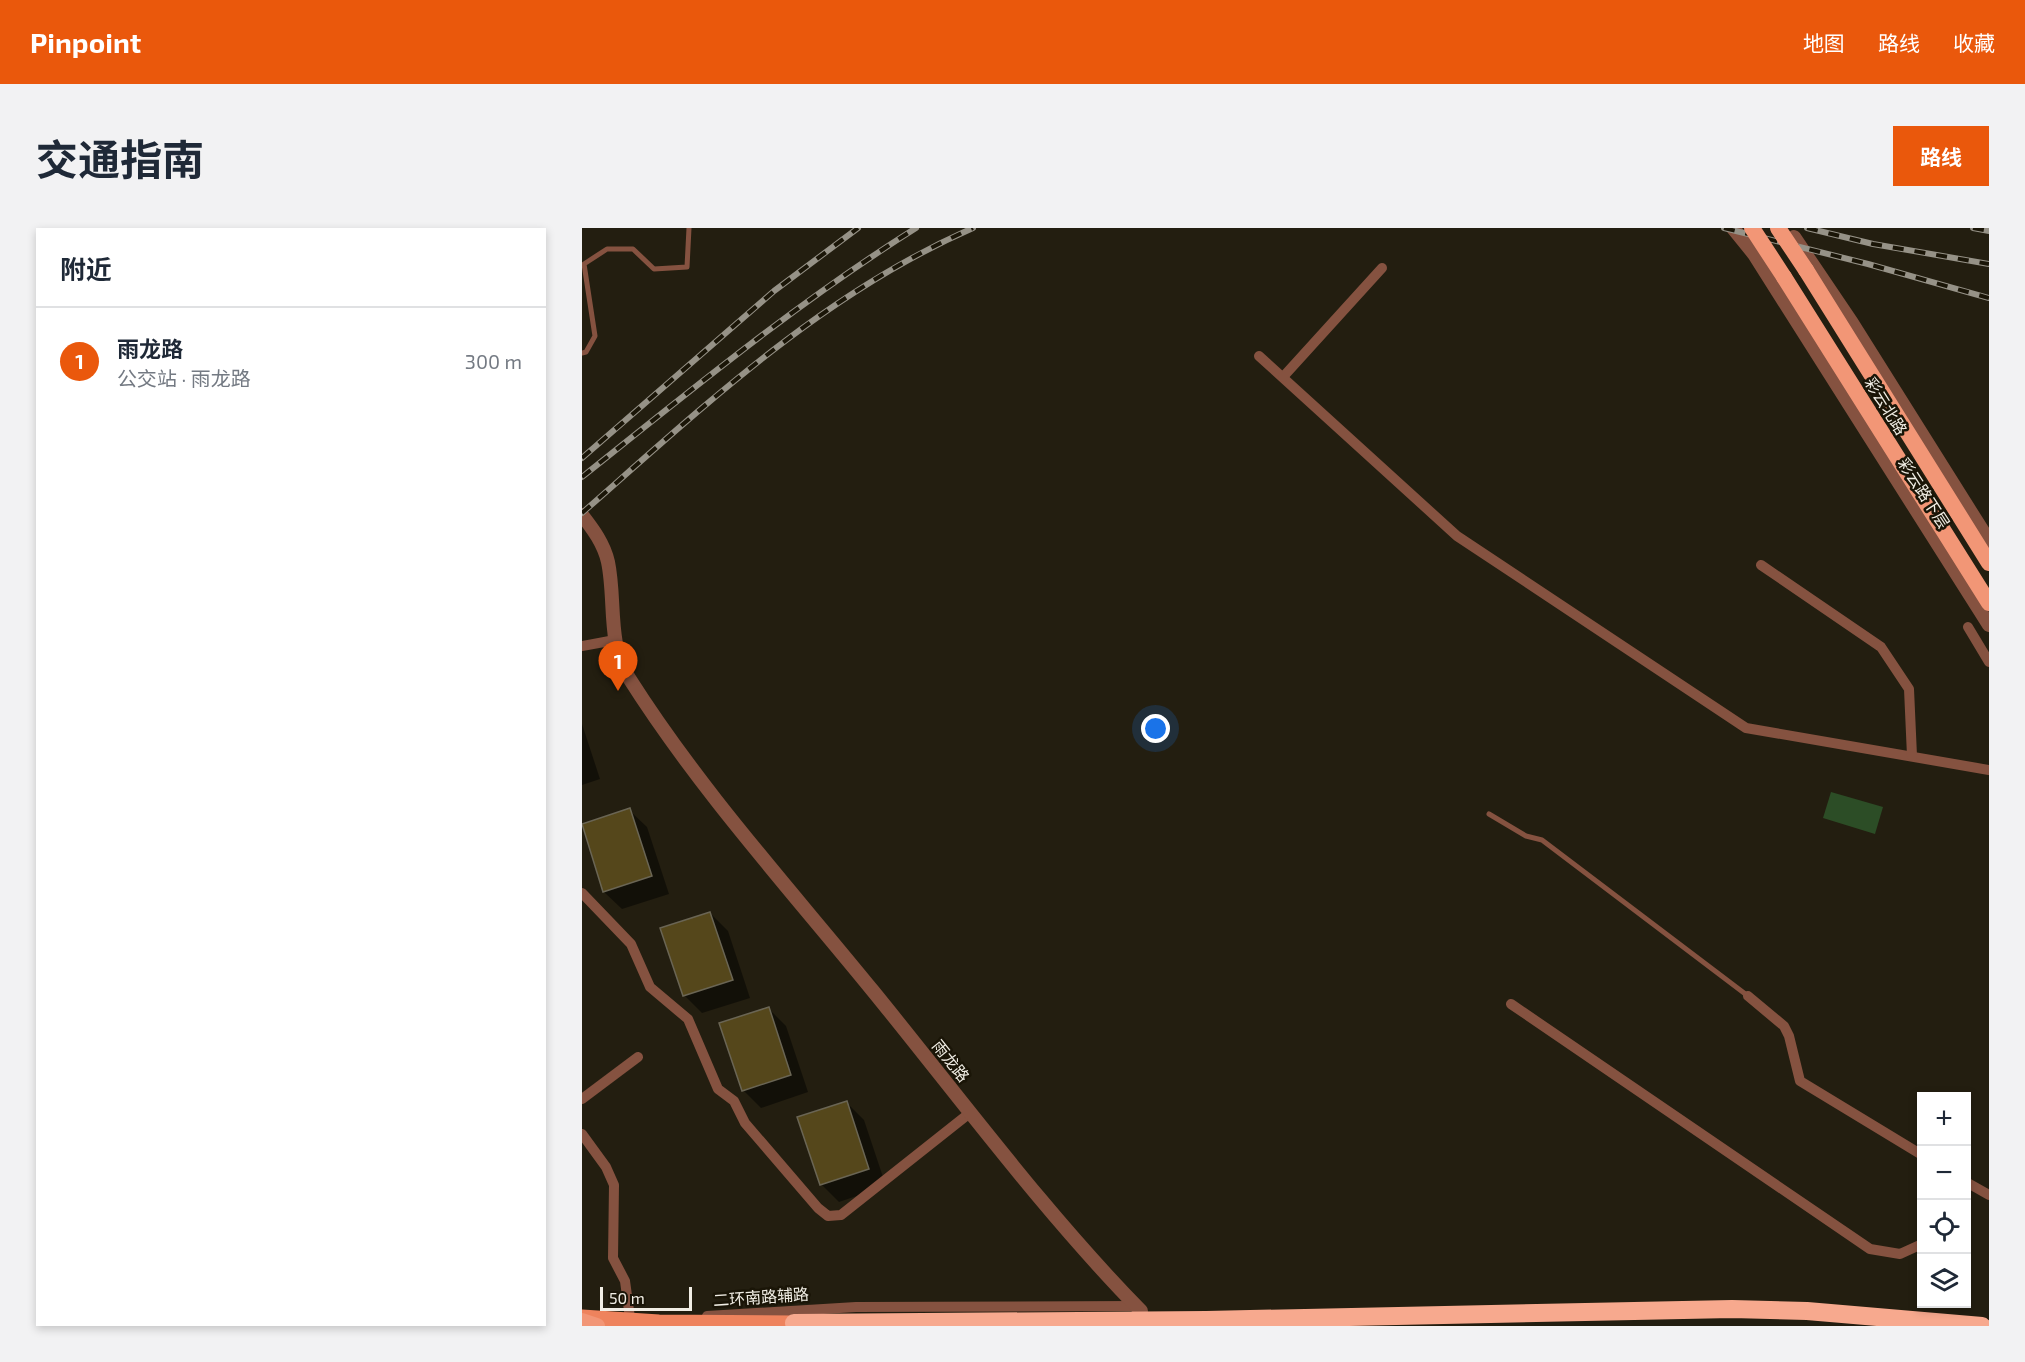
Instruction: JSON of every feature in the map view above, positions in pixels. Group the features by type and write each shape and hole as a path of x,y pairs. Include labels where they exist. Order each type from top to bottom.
{"highway":[{"name":"彩云北路","path":"1752,228 1989,603"},
{"name":"彩云北路","path":"1778,228 1841,324 1989,563"},
{"path":"794,1323 1218,1320 1732,1309 1807,1311 1982,1326"},
{"path":"582,1322 597,1326"}],"main road":[{"path":"582,1316 659,1322 794,1323"},
{"path":"720,1326 794,1323"}],"street":[{"name":"彩云路下层","path":"1733,228 1754,254 1989,625"},
{"name":"彩云路下层","path":"1788,228 1852,323 1989,541"},
{"path":"1283,377 1382,268"},
{"path":"1259,356 1457,536 1746,728 1989,770"},
{"name":"雨龙路","path":"582,515 602,543 608,562 615,640 627,675 653,715 729,813 971,1112 1097,1266 1138,1309"},
{"path":"1761,565 1881,647 1910,689 1912,756"},
{"path":"1968,627 1989,662"},
{"path":"582,646 615,640"},
{"path":"582,893 631,944 650,987 688,1019 718,1089 734,1101 745,1123 818,1208 828,1216 841,1215 971,1112"},
{"path":"1748,996 1784,1026 1789,1036 1800,1081 1917,1152"},
{"path":"1511,1004 1870,1249 1900,1254 1917,1246"},
{"path":"582,1099 638,1058"},
{"path":"582,1134 606,1167 614,1185 614,1258 626,1281 630,1318"},
{"path":"1971,1187 1989,1195"},
{"name":"二环南路辅路","path":"582,1316 630,1318 901,1309 1138,1309"}],"lane":[{"path":"582,353 586,352 595,336 584,264 607,249 633,249 654,270 687,267 689,228"},
{"path":"1489,814 1526,836 1542,840 1748,996"}],"green space":[{"path":"1831,792 1883,807 1875,834 1823,818"}],"building":[{"path":"630,808 652,876 603,892 582,824"},
{"path":"710,912 733,980 683,996 660,928"},
{"path":"769,1007 791,1075 742,1091 719,1023"},
{"path":"847,1101 869,1169 820,1185 797,1117"}],"railway":[{"path":"582,458 774,291 858,228"},
{"path":"582,477 787,317 872,256 916,228"},
{"path":"582,513 720,393 815,319 865,285 973,228"},
{"path":"1724,228 1868,264 1989,298"},
{"path":"1807,228 1873,244 1989,264"},
{"path":"1973,228 1989,231"}],"place":[{"name":"雨龙路","path":"618,691"}]}
